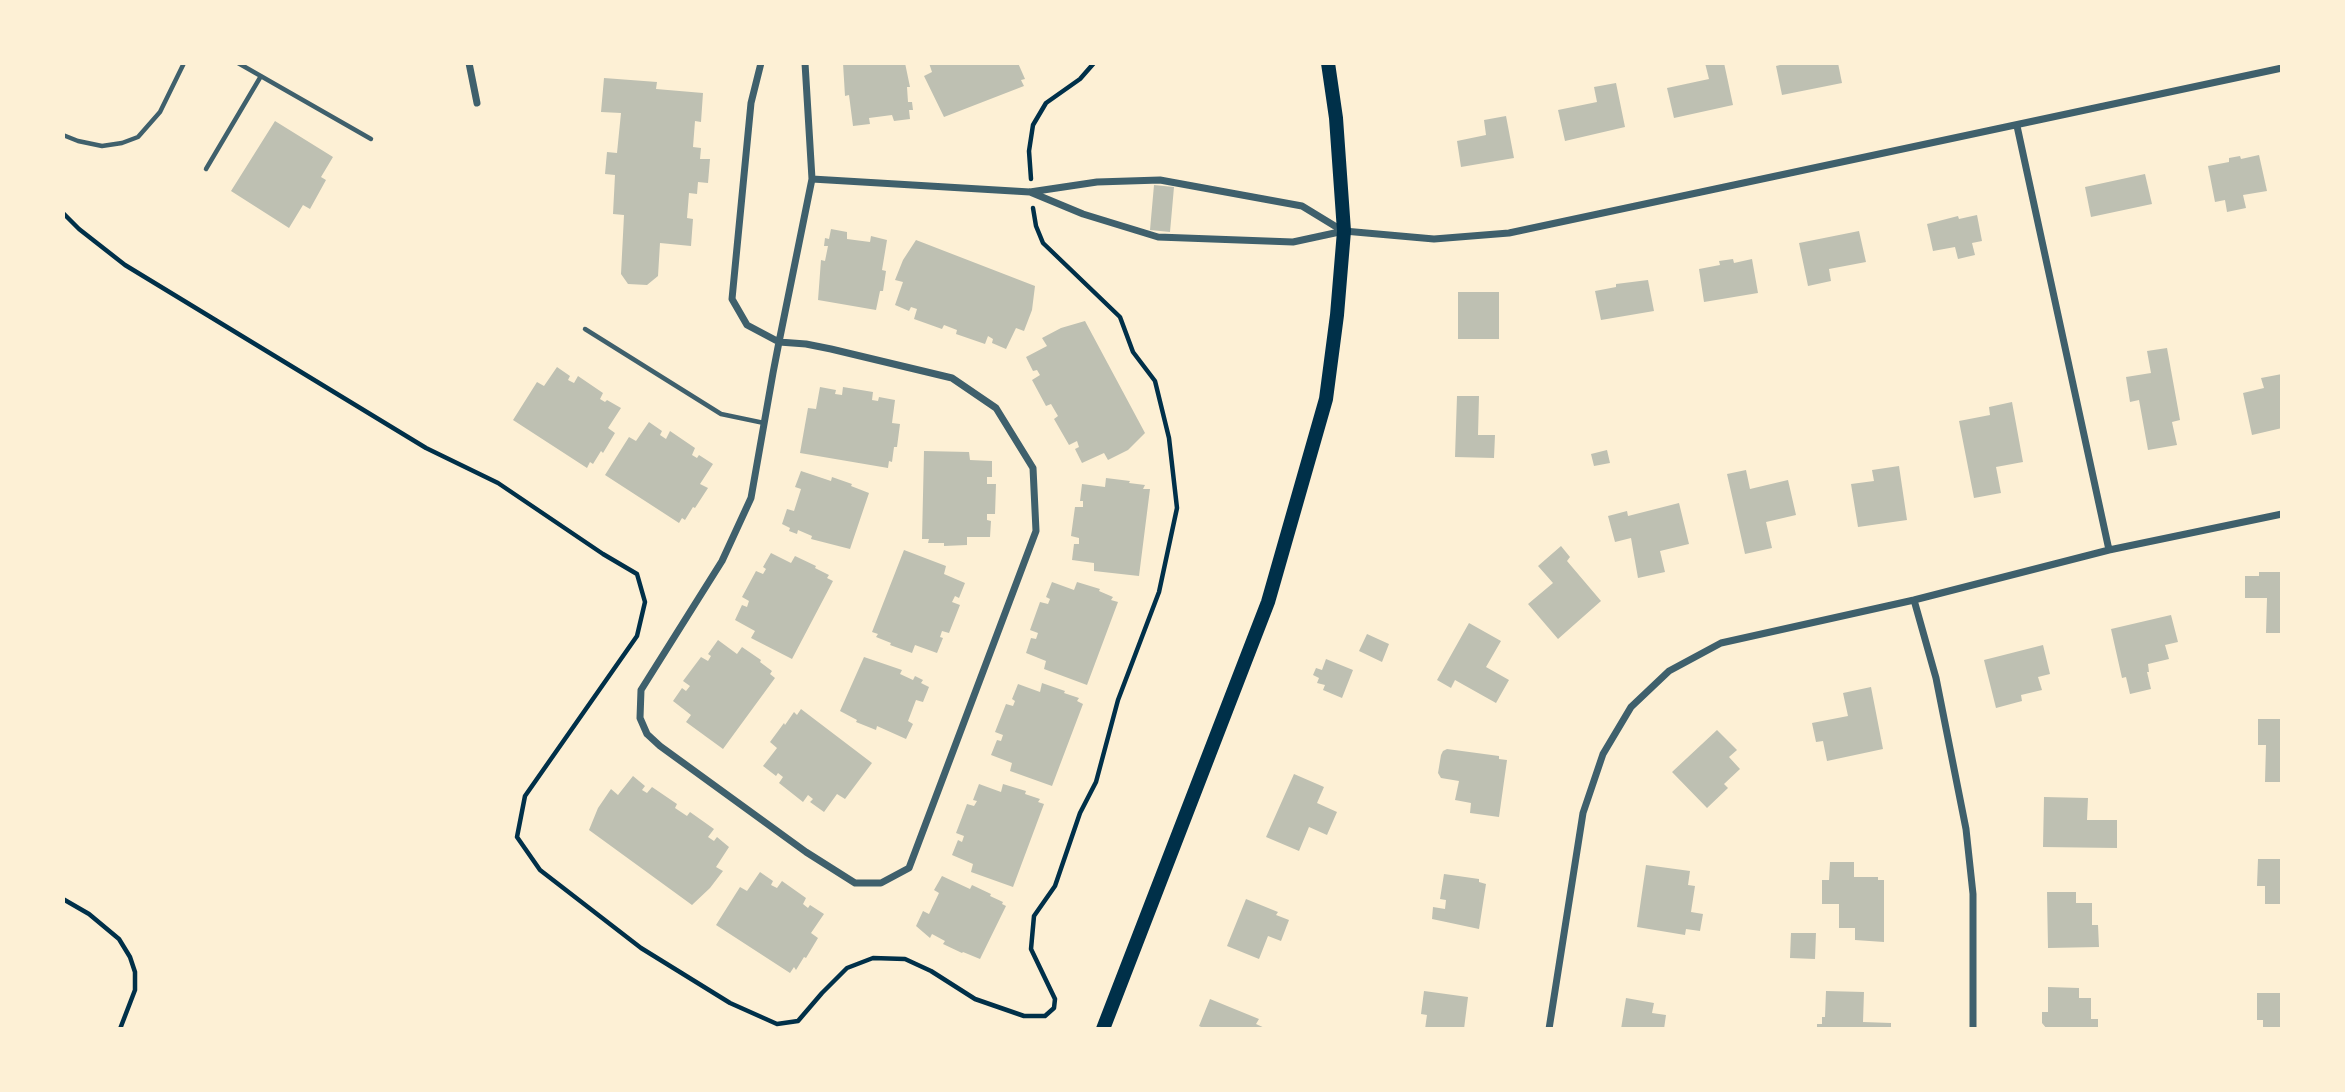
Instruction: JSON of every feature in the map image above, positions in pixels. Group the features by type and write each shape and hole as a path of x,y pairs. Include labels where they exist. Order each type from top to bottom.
{"main road":[{"path":"1102,1029 1268,602 1326,399 1344,231 1336,118 1328,63"}],"street":[{"path":"469,63 477,103"},
{"path":"761,63 751,103 732,299 747,325 779,342 831,349 952,378 996,408 1033,468 1036,531 909,868 881,883 855,883 806,852 660,746 647,734 640,718 641,690 722,561 751,498 779,342 812,179 805,63"},
{"path":"1030,188 1083,214 1158,237 1293,242 1344,231 1434,239 1509,233 2282,68"},
{"path":"2017,126 2109,550"},
{"path":"812,179 1030,188 1160,180 1302,206 1344,231"},
{"path":"1549,1029 1583,813 1603,754 1632,707 1669,671 1721,643 1914,600 2109,550 2282,514"},
{"path":"1914,600 1936,678 1966,829 1973,894 1973,1029"}],"lane":[{"path":"63,135 102,146 138,137 159,112 184,63"},
{"path":"238,63 371,139"},
{"path":"206,169 261,76"},
{"path":"585,329 721,414 765,424"}],"path":[{"path":"1030,188 1029,151 1033,125 1046,103 1080,79 1094,63"},
{"path":"63,213 125,265 426,449 498,483 637,574 645,602 637,636 525,796 517,837 540,870 641,948 730,1003 777,1024 798,1021 847,968 873,958 905,959 931,971 975,999 1024,1016 1045,1016 1054,1008 1055,999 1031,949 1034,916 1055,886 1080,813 1096,782 1118,700 1159,592 1177,508 1169,438 1156,381 1133,352 1120,317 1043,243 1036,226"},
{"path":"63,899 89,914 119,939 130,957 135,972 135,990 120,1029"}],"building":[{"path":"843,63 905,63 910,87 907,87 908,102 912,102 913,110 909,110 910,119 894,121 892,115 869,118 870,124 853,126 849,95 845,96"},
{"path":"929,63 1018,63 1025,79 1021,80 1024,86 944,117 924,76 932,72"},
{"path":"1705,63 1724,63 1733,105 1674,118 1667,88 1709,79"},
{"path":"1780,63 1838,63 1842,83 1782,95 1776,66"},
{"path":"604,78 657,82 656,89 703,93 701,122 695,121 693,147 701,148 700,159 710,159 708,183 698,182 697,194 689,193 687,218 693,219 691,246 660,243 658,276 647,285 628,284 621,274 624,215 613,214 615,175 605,174 607,152 617,153 621,113 601,112"},
{"path":"1616,83 1625,127 1565,141 1558,110 1597,102 1594,87"},
{"path":"1506,116 1514,158 1461,167 1457,141 1486,135 1484,120"},
{"path":"275,121 333,157 321,177 326,180 310,209 303,205 289,228 231,191"},
{"path":"2259,155 2267,191 2243,195 2246,208 2227,212 2225,200 2215,202 2208,166 2229,162 2229,158 2240,156 2241,159"},
{"path":"2145,174 2152,204 2091,217 2085,187"},
{"path":"1154,185 1174,187 1170,232 1150,230"},
{"path":"1977,215 1982,241 1972,243 1975,255 1958,259 1955,247 1933,251 1927,224 1958,216 1959,219"},
{"path":"831,229 847,232 847,239 870,242 871,236 887,240 882,270 886,271 883,291 880,291 876,310 818,300 821,260 825,261 828,246 824,246 825,238 829,239"},
{"path":"1859,231 1866,262 1829,269 1831,281 1808,286 1799,243"},
{"path":"916,240 1035,286 1032,310 1024,331 1016,328 1006,349 992,343 993,339 988,336 985,344 956,334 957,330 944,325 942,329 914,319 917,309 911,307 909,311 895,305 903,282 895,280 903,260"},
{"path":"1733,259 1734,263 1752,259 1758,293 1704,302 1699,269"},
{"path":"1648,280 1654,311 1601,320 1595,291 1616,287 1616,284"},
{"path":"1458,292 1499,292 1499,339 1458,339"},
{"path":"1085,321 1145,433 1128,450 1108,460 1104,453 1082,463 1075,449 1079,447 1077,441 1069,445 1054,419 1058,416 1051,404 1046,406 1032,380 1040,375 1037,370 1033,371 1026,357 1047,346 1042,338 1061,328"},
{"path":"2167,348 2180,420 2172,422 2177,445 2148,450 2139,400 2130,402 2126,377 2151,373 2147,351"},
{"path":"557,367 570,376 568,380 574,383 578,376 603,393 600,399 621,408 608,428 615,433 603,453 601,451 587,468 513,420 537,382 544,386"},
{"path":"2282,374 2282,428 2252,435 2243,393 2264,388 2261,378"},
{"path":"820,387 836,390 835,394 842,395 843,387 873,392 872,400 878,401 879,397 895,400 892,423 900,424 897,447 894,447 892,462 889,461 888,468 800,453 808,408 816,409"},
{"path":"1457,396 1479,396 1478,435 1495,435 1494,458 1455,457"},
{"path":"2012,402 2023,462 1996,467 2001,493 1974,498 1959,421 1990,415 1989,407"},
{"path":"649,422 662,431 660,435 666,439 670,431 695,448 692,455 697,458 699,455 713,464 700,484 708,488 695,508 679,523 605,475 629,437 636,441"},
{"path":"1607,450 1610,463 1594,466 1591,454"},
{"path":"924,451 969,452 970,460 992,461 992,477 987,477 987,484 996,484 995,514 987,514 987,520 991,521 990,537 967,537 967,545 944,546 944,543 928,543 929,539 922,539"},
{"path":"1899,466 1907,520 1858,527 1851,484 1874,481 1872,470"},
{"path":"1746,470 1750,489 1788,480 1796,515 1766,522 1772,548 1745,554 1727,474"},
{"path":"801,471 831,481 832,477 869,493 850,549 811,539 812,536 798,530 797,534 782,524 787,509 794,511 801,489 795,487"},
{"path":"1106,478 1130,481 1129,483 1145,485 1143,489 1150,489 1139,576 1094,571 1094,563 1072,560 1074,544 1079,544 1079,538 1071,536 1075,507 1083,507 1083,501 1080,501 1082,484 1105,487"},
{"path":"1679,503 1689,544 1660,551 1665,572 1638,578 1631,538 1615,542 1608,516 1627,511 1628,516"},
{"path":"1561,546 1570,557 1567,561 1601,601 1558,639 1528,604 1553,583 1538,566"},
{"path":"904,550 946,566 944,574 965,583 959,598 955,596 952,602 960,605 949,633 942,631 940,637 943,638 937,653 915,645 912,653 890,645 891,643 876,637 878,634 872,632"},
{"path":"771,553 791,563 795,556 816,566 815,568 829,575 827,578 833,581 792,659 751,638 755,631 735,620 742,605 747,607 749,601 742,597 756,571 763,574 766,569 763,567"},
{"path":"2259,572 2282,572 2282,633 2266,633 2267,598 2245,598 2245,576 2259,576"},
{"path":"1052,582 1074,590 1077,582 1100,589 1099,591 1113,597 1111,600 1118,602 1087,685 1044,669 1046,661 1026,653 1031,638 1036,639 1038,633 1030,630 1040,602 1048,604 1050,599 1046,597"},
{"path":"2171,615 2178,642 2165,645 2169,659 2148,664 2151,689 2130,694 2126,677 2122,678 2111,629"},
{"path":"1469,623 1501,641 1486,667 1509,680 1496,703 1455,680 1451,688 1437,680"},
{"path":"1367,634 1389,644 1382,662 1359,651"},
{"path":"718,640 737,654 742,647 761,660 775,678 723,749 686,722 691,715 673,701 682,688 686,691 690,686 683,681 701,657 708,661 711,656 708,654"},
{"path":"2043,645 2050,674 2038,677 2042,690 2021,695 2022,701 1996,708 1984,660"},
{"path":"864,657 902,670 900,674 913,680 915,676 929,687 923,702 916,700 908,721 913,724 906,739 877,726 876,730 856,722 857,720 840,711"},
{"path":"1326,659 1353,670 1342,698 1323,690 1325,685 1317,683 1319,678 1313,675 1316,668 1322,670"},
{"path":"1042,683 1079,698 1077,701 1083,704 1052,786 1010,771 1012,763 991,755 997,740 1001,741 1003,735 995,732 1006,704 1013,706 1015,701 1012,699 1018,684 1040,692"},
{"path":"1871,687 1883,749 1827,761 1823,741 1816,742 1812,723 1848,716 1843,693"},
{"path":"801,709 872,763 845,799 837,794 824,812 810,802 813,799 808,795 803,802 779,783 783,777 778,773 776,776 763,766 777,748 770,742 794,712 797,715"},
{"path":"2258,719 2282,719 2282,782 2265,782 2266,745 2258,745"},
{"path":"1717,730 1737,750 1729,757 1740,769 1724,784 1728,788 1707,808 1672,772"},
{"path":"1447,749 1499,756 1499,759 1507,760 1499,817 1470,813 1471,803 1455,800 1459,781 1441,778 1438,773 1441,755"},
{"path":"1294,774 1324,787 1317,803 1337,812 1327,835 1309,827 1299,851 1266,837"},
{"path":"633,776 645,786 642,790 647,793 652,787 677,804 675,808 687,816 690,812 714,829 708,837 714,841 717,837 729,847 716,867 723,871 692,905 589,830 598,808 611,789 618,795"},
{"path":"979,784 1001,792 1003,784 1026,791 1025,794 1040,799 1038,802 1044,804 1013,887 971,872 973,864 952,855 958,840 962,842 964,836 956,833 967,804 974,806 977,801 973,800"},
{"path":"2044,797 2088,798 2087,820 2117,820 2117,848 2043,847"},
{"path":"2258,859 2282,859 2282,904 2265,904 2265,886 2257,886"},
{"path":"1830,862 1854,862 1854,877 1878,877 1878,880 1884,880 1884,942 1855,940 1855,928 1839,928 1839,904 1822,904 1822,880 1829,880"},
{"path":"1646,865 1690,871 1688,885 1695,886 1691,912 1703,914 1700,931 1686,929 1685,935 1637,927"},
{"path":"760,872 773,881 771,885 777,888 782,881 806,898 803,904 808,908 810,905 824,914 811,933 818,938 806,958 790,973 716,925 740,887 747,891"},
{"path":"1444,874 1479,879 1479,882 1486,884 1479,929 1432,919 1433,907 1445,909 1446,900 1440,899"},
{"path":"942,876 970,889 972,885 991,894 990,896 1006,906 980,959 943,944 945,941 932,934 930,938 916,926 923,911 929,914 939,893 934,890"},
{"path":"2047,892 2076,892 2076,903 2092,903 2092,925 2098,925 2099,947 2048,948"},
{"path":"1246,899 1278,912 1276,915 1289,920 1281,941 1268,936 1259,959 1227,946"},
{"path":"1791,933 1816,933 1815,959 1790,958"},
{"path":"2048,987 2079,988 2079,998 2091,998 2091,1019 2098,1019 2098,1029 2047,1029 2042,1023 2042,1012 2048,1012"},
{"path":"1424,991 1468,997 1464,1029 1425,1029 1427,1015 1421,1014"},
{"path":"1826,991 1864,992 1863,1022 1891,1023 1891,1029 1817,1029 1817,1024 1822,1024 1822,1017 1825,1017"},
{"path":"2257,993 2282,993 2282,1029 2263,1029 2263,1020 2257,1020"},
{"path":"1626,998 1654,1003 1652,1013 1666,1015 1664,1029 1621,1029"},
{"path":"1210,999 1259,1019 1256,1024 1267,1029 1205,1029 1199,1026"}]}
